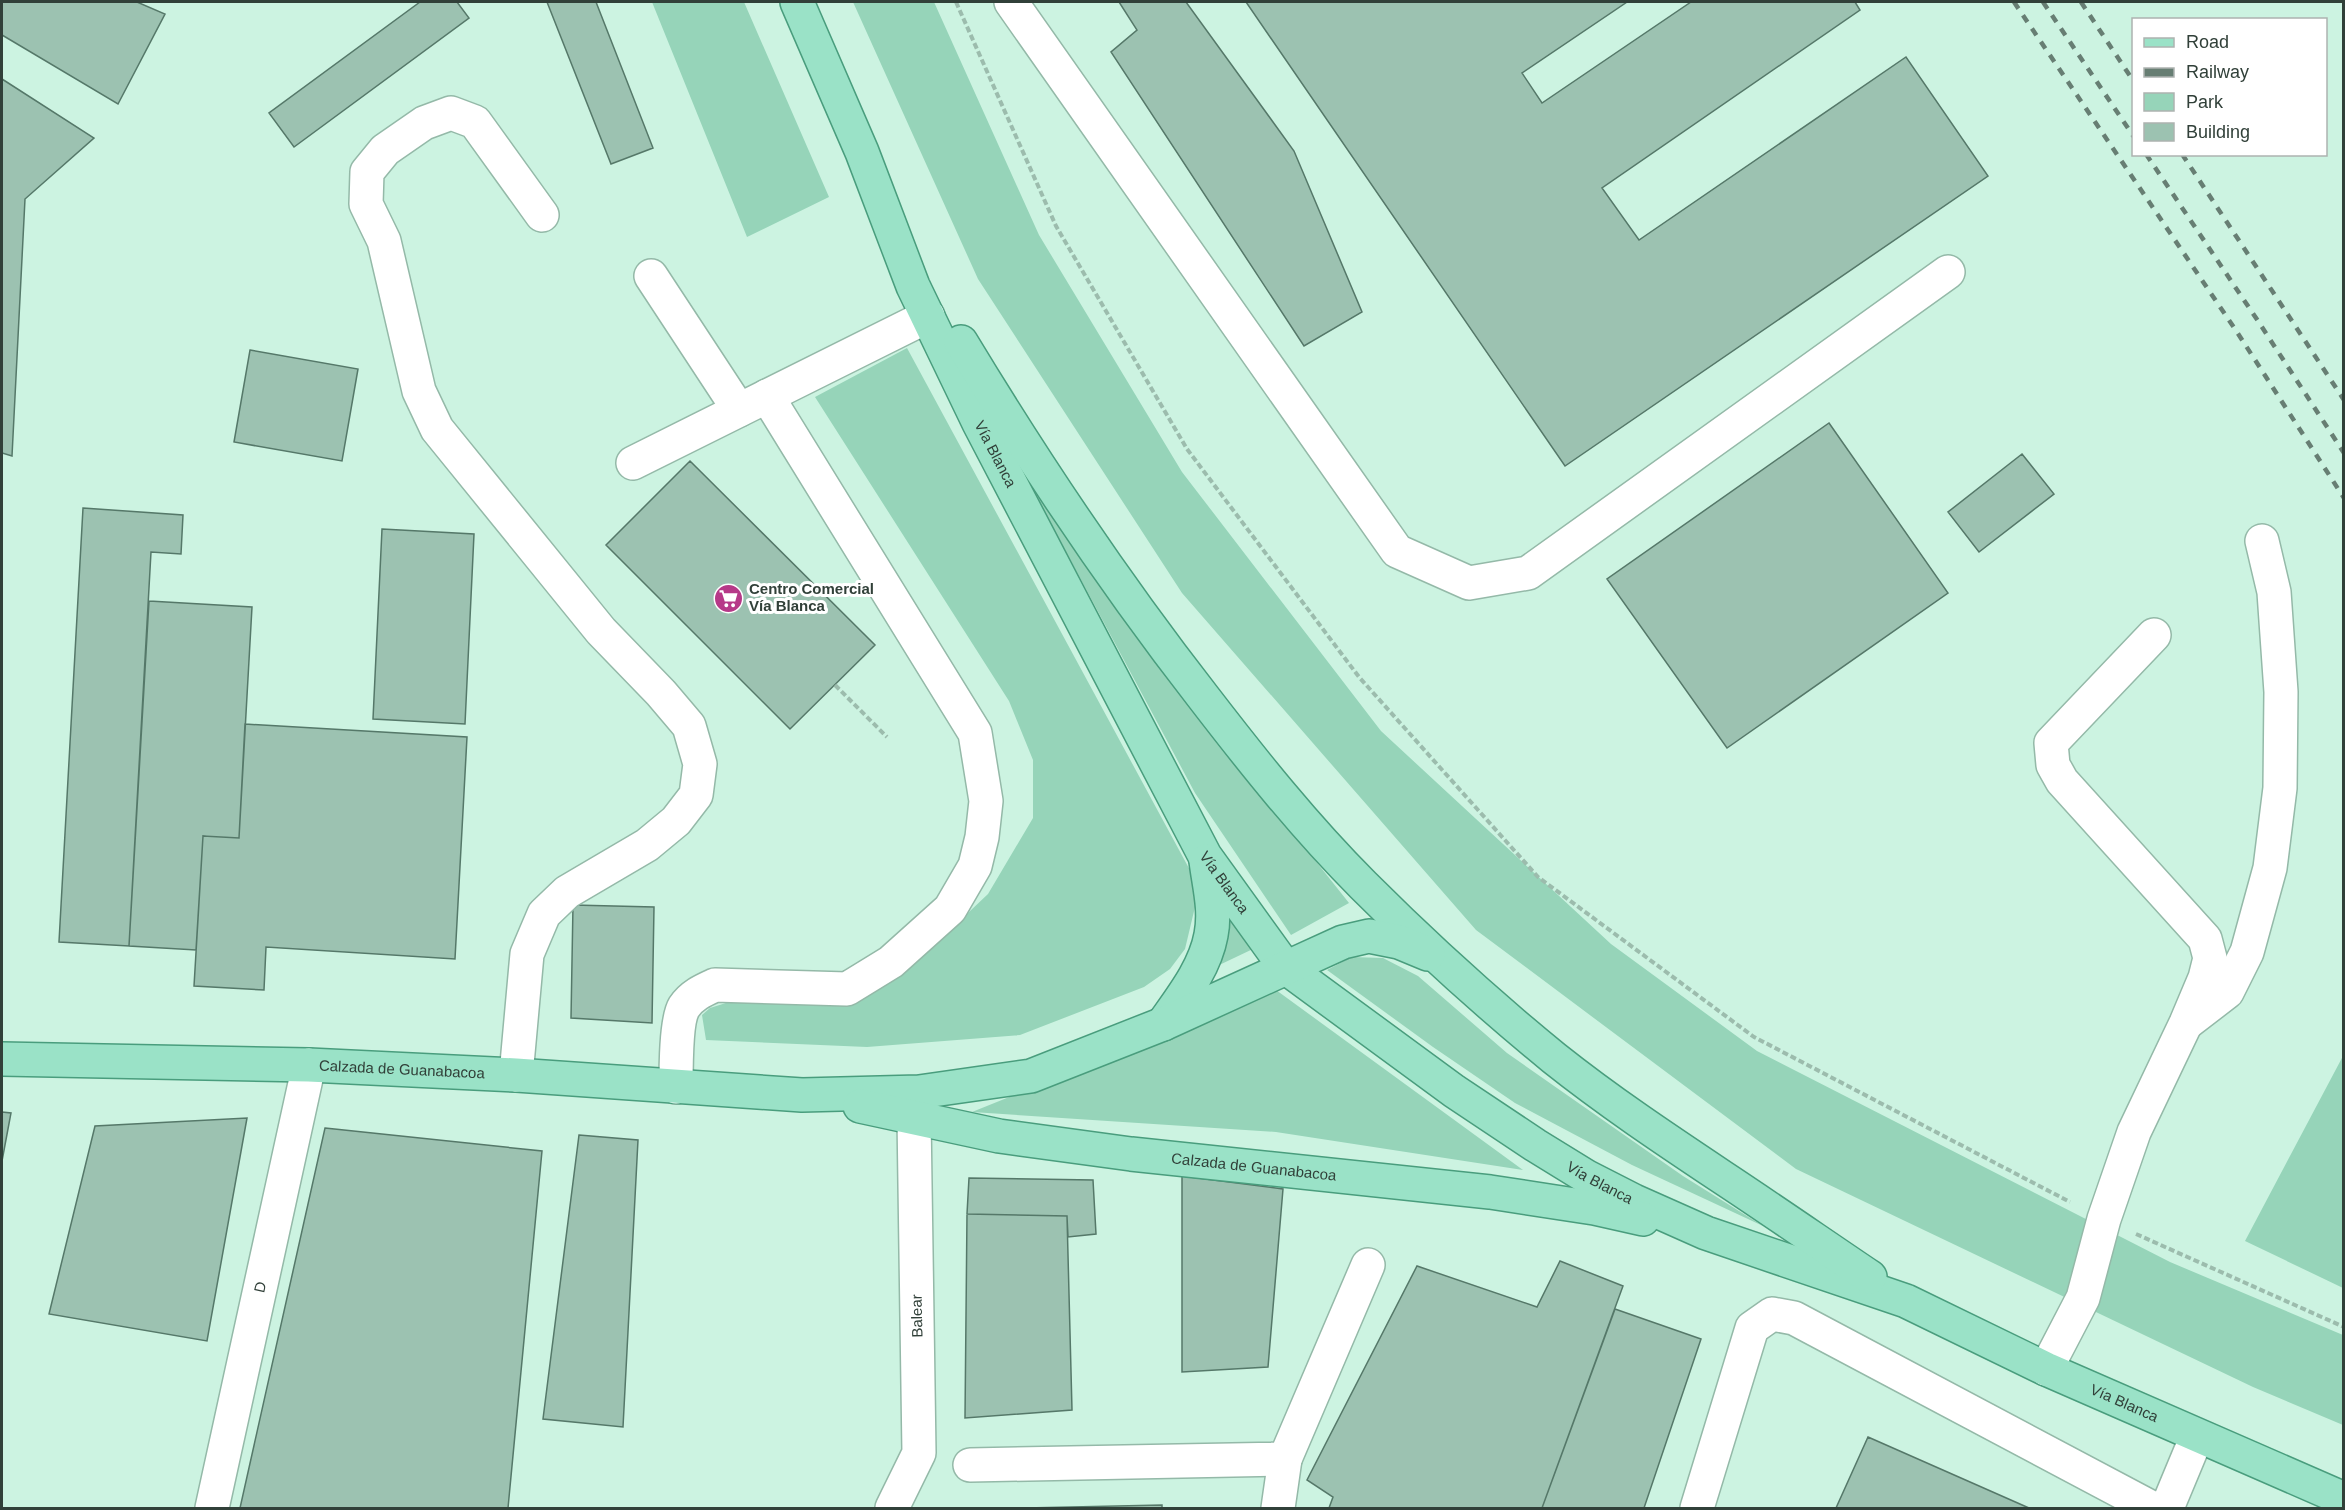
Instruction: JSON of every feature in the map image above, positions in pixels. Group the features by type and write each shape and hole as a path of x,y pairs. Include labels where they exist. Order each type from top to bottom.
{"main road":[{"name":"Vía Blanca","path":"797,2 862,152 914,286 979,423 1205,856 1285,967 1454,1091 1596,1182 1706,1233 1906,1301 2046,1369 2343,1499"},
{"name":"Vía Blanca","path":"862,152 952,328 1023,444 1126,595 1242,748 1308,825 1362,884 1468,985 1556,1060 1634,1118 1906,1301"},
{"path":"1163,1024 1193,981 1211,934 1212,906 1205,856"},
{"name":"Calzada de Guanabacoa","path":"2,1059 309,1065 516,1075 802,1095 919,1092 1031,1076 1163,1024 1343,942 1369,936 1399,942 1427,954 1468,985"},
{"name":"Calzada de Guanabacoa","path":"802,1095 999,1136 1120,1152 1490,1192 1594,1208 1706,1233"}],"street":[{"path":"1011,2 1397,551 1469,583 1528,573 1948,272"},
{"path":"516,1075 527,954 544,914 567,892 647,845 676,821 696,795 700,764 689,726 661,693 601,631 437,429 419,391 384,241 366,204 367,172 385,150 424,123 451,113 475,122 542,215"},
{"path":"651,276 753,403 975,733 986,801 975,867 950,909 891,962 847,989 716,985 699,992 683,1008 677,1047 676,1087"},
{"path":"633,463 928,316"},
{"path":"2186,1023 2227,992 2247,952 2270,868 2280,788 2281,692 2274,592 2262,541"},
{"path":"2046,1369 2083,1298 2104,1219 2134,1132 2186,1023 2210,958 2205,939 2062,781 2053,765 2051,743 2154,635"},
{"name":"D","path":"212,1509 309,1065"},
{"name":"Balear","path":"892,1509 919,1453 914,1117"},
{"path":"1278,1509 1285,1459 1368,1265"},
{"path":"1697,1509 1752,1328 1772,1314 1794,1318 2152,1509"},
{"path":"2167,1509 2197,1436"},
{"path":"919,1453 921,1509"},
{"path":"970,1465 1285,1459"}],"path":[{"path":"956,2 1056,226 1187,449 1359,677 1538,877 1754,1037 2104,1219 2343,1328"},
{"path":"835,685 887,737"}],"green space":[{"path":"652,2 744,2 829,197 747,237"},
{"path":"853,2 934,2 1039,235 1182,472 1381,731 1611,944 1757,1051 2170,1262 2343,1335 2343,1425 2253,1387 1796,1169 1476,930 1182,593 978,279"},
{"path":"907,348 1191,872 1195,907 1185,949 1170,969 1144,987 1020,1035 867,1047 706,1040 702,1015 710,1008 729,1002 794,1004 848,999 912,966 988,894 1033,818 1033,760 1009,701 815,397"},
{"path":"1033,490 1142,642 1349,903 1291,935 1195,793"},
{"path":"1220,905 1255,948 1213,968"},
{"path":"1352,957 1383,958 1418,976 1507,1053 1683,1176 1763,1226 1632,1165 1515,1103 1327,970"},
{"path":"1276,990 1523,1170 1276,1132 972,1112"},
{"path":"2343,1056 2344,1288 2245,1241"}],"building":[{"path":"2,2 137,2 165,14 118,104 2,35"},
{"path":"420,2 457,2 469,18 294,147 269,113"},
{"path":"547,2 596,2 653,148 611,164"},
{"path":"1119,2 1186,2 1294,151 1362,312 1304,346 1111,52 1137,30"},
{"path":"1246,2 1627,2 1522,73 1542,103 1691,2 1855,2 1860,10 1602,188 1639,240 1906,57 1988,176 1565,466"},
{"path":"2,79 94,138 25,199 12,456 2,453"},
{"path":"250,350 358,369 342,461 234,442"},
{"path":"1829,423 1948,593 1727,748 1607,579"},
{"path":"2022,454 2054,494 1979,552 1948,512"},
{"path":"690,461 875,645 790,729 606,545"},
{"path":"83,508 183,515 181,554 151,552 129,946 59,942"},
{"path":"382,529 474,534 465,724 373,719"},
{"path":"149,601 252,607 239,838 203,836 196,950 129,946"},
{"path":"245,724 467,737 455,959 266,947 264,990 194,986 203,836 239,838"},
{"path":"573,905 654,907 652,1023 571,1018"},
{"path":"2,1112 11,1113 2,1161"},
{"path":"247,1118 207,1341 49,1314 95,1126"},
{"path":"325,1128 542,1151 508,1508 240,1508"},
{"path":"579,1135 638,1140 623,1427 543,1419"},
{"path":"1182,1176 1283,1189 1268,1367 1182,1372"},
{"path":"969,1178 1093,1180 1096,1234 1068,1237 1067,1216 967,1214"},
{"path":"967,1214 1067,1216 1072,1410 965,1418"},
{"path":"1560,1261 1623,1286 1542,1508 1329,1508 1333,1497 1307,1480 1417,1266 1537,1307"},
{"path":"1615,1309 1701,1339 1644,1508 1542,1508"},
{"path":"1868,1437 2029,1508 1836,1508"},
{"path":"1162,1505 1162,1508 1025,1508"}],"railway":[{"path":"2014,2 2237,332 2344,498"},
{"path":"2043,2 2132,134"},
{"path":"2081,2 2132,79"},
{"path":"2147,156 2344,453"},
{"path":"2183,156 2344,400"}],"place":[{"name":"Centro Comercial Vía Blanca","path":"728,598"}]}
